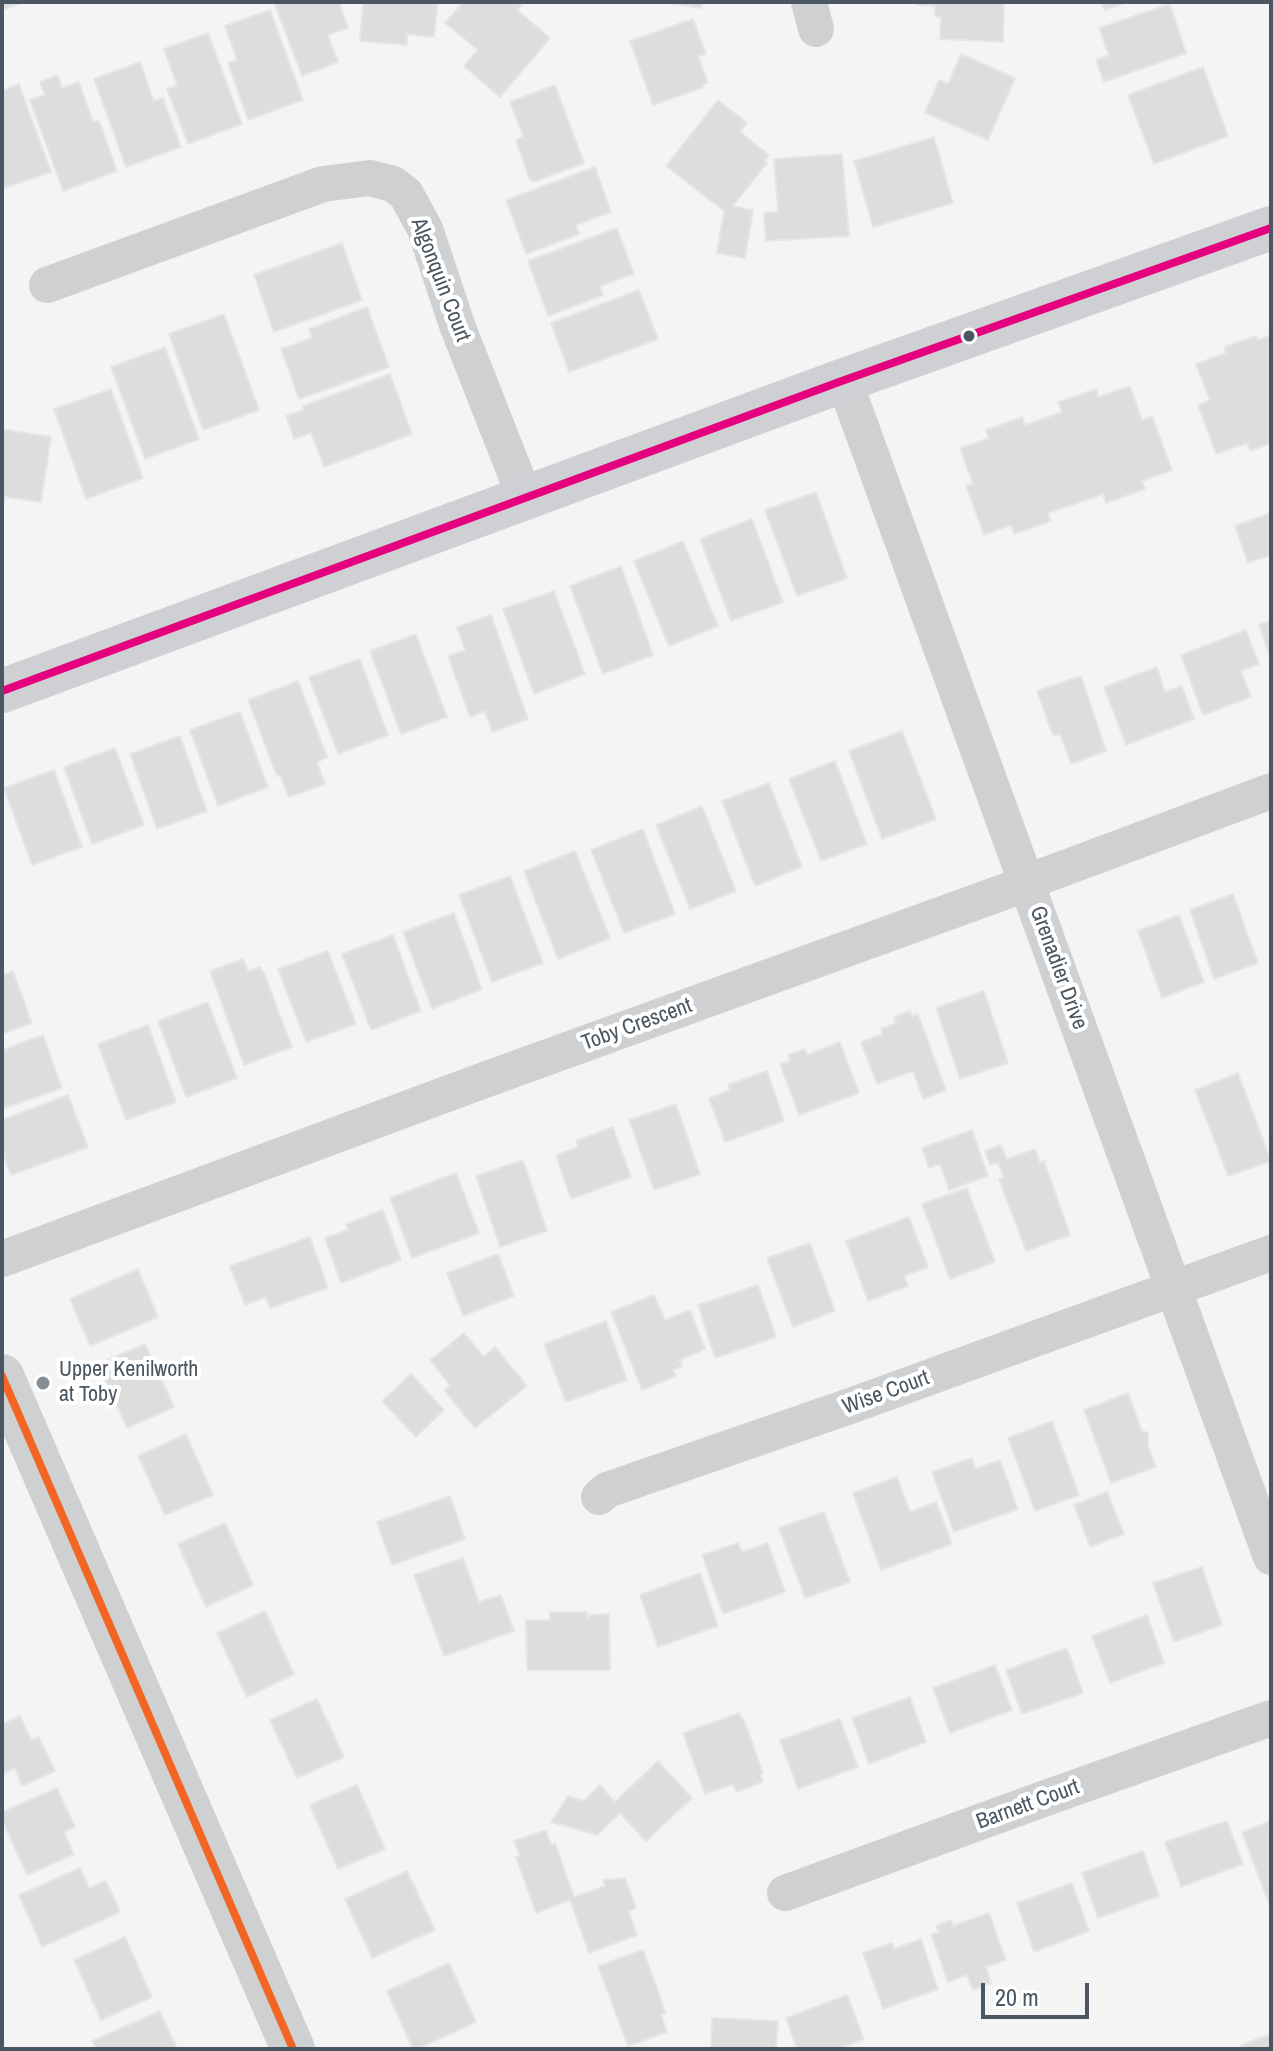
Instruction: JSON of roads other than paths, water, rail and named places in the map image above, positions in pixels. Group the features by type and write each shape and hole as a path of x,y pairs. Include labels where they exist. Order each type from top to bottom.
{"main road":[{"path":"2,691 844,380 1271,228"}],"street":[{"name":"Algonquin Court","path":"47,285 323,184 370,178 393,184 406,194 425,229 457,325 525,498"},
{"name":"Grenadier Drive","path":"844,380 1271,1557"},
{"name":"Toby Crescent","path":"2,1259 1271,791"},
{"name":"Wise Court","path":"599,1497 607,1490 853,1405 1271,1253"},
{"path":"2,1376 293,2049"},
{"name":"Barnett Court","path":"785,1893 1271,1718"}],"place":[{"name":"Upper Kenilworth at Toby","path":"43,1383"}]}
